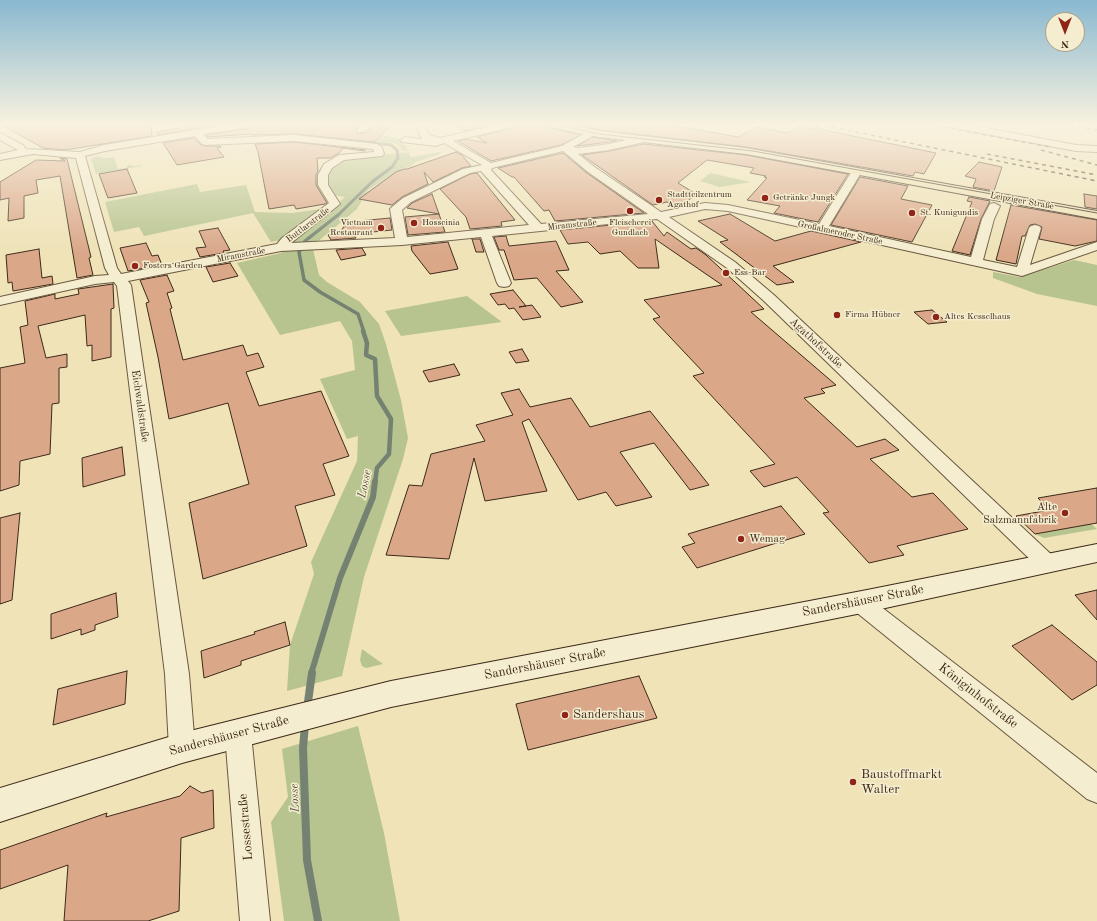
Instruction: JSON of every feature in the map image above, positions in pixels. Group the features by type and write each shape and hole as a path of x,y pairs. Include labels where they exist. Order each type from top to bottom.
{"main road":[{"name":"Leipziger Straße","path":"834,167 1097,215"},
{"name":"Leipziger Straße","path":"862,167 1097,208"},
{"name":"Sandershäuser Straße","path":"0,805 182,748 399,692 859,602 1097,553"}],"street":[{"name":"Eichwaldstraße","path":"83,167 111,268 124,285 177,674 182,748"},
{"name":"Buttlarstraße","path":"284,247 286,241 335,204 323,185 323,175 327,167"},
{"path":"402,241 396,209 407,200 467,172 485,167"},
{"path":"488,167 486,170 538,228"},
{"name":"Agathofstraße","path":"588,167 658,216 731,264 1047,563"},
{"path":"822,228 857,171"},
{"name":"Großalmeroder Straße","path":"658,216 705,206 728,208 1022,272"},
{"path":"976,262 988,219 994,206"},
{"name":"Miramstraße","path":"0,301 95,280 119,279 284,247 402,241 658,216"},
{"path":"1022,272 1035,228"},
{"path":"485,233 504,283"},
{"path":"1022,272 1097,246"},
{"name":"Königinhofstraße","path":"859,602 1097,790"},
{"name":"Lossestraße","path":"238,734 255,921"}],"green space":[{"path":"94,167 117,167 118,169 136,167 96,174"},
{"path":"333,167 410,167 403,168 368,190 357,209 316,243 289,243 345,197 332,195 327,187 329,170"},
{"path":"710,173 751,182 720,187 700,181"},
{"path":"197,184 200,192 246,185 255,212 292,213 327,208 285,239 271,242 253,213 144,236 139,227 114,232 105,202"},
{"path":"313,249 319,275 327,282 360,302 379,324 401,400 408,438 403,459 364,577 342,676 287,691 290,645 314,574 311,562 357,461 358,436 347,439 320,379 355,370 352,341 340,321 280,335 237,263 281,253 285,250"},
{"path":"1074,260 1097,265 1097,306 1037,294 993,278 993,272 1020,277"},
{"path":"467,296 502,322 401,336 385,311"},
{"path":"1091,524 1097,529 1044,538 1035,534"},
{"path":"362,649 383,664 366,668 362,666 360,660"},
{"path":"358,726 384,833 400,921 284,921 271,822 288,797 282,749"}],"building":[{"path":"25,167 69,167 91,257 89,258 93,275 77,278 60,176 36,180 38,193 24,196 24,218 8,221 9,198 0,200 0,182"},
{"path":"261,167 318,167 316,185 327,203 296,209 294,205 269,209"},
{"path":"413,167 467,167 433,182 424,172 428,184 402,197 392,205 359,199 396,172"},
{"path":"580,167 644,213 555,221 549,210 544,211 514,177 498,168"},
{"path":"599,167 698,167 678,183 696,194 682,206 676,207 667,202 653,205"},
{"path":"748,167 810,167 848,174 818,222 774,213 780,206 747,200 767,178 764,177 766,176 750,173 754,168"},
{"path":"861,167 928,167 924,174 915,172 913,176"},
{"path":"974,167 1002,167 994,191 973,187 976,179 965,176"},
{"path":"127,169 137,193 108,198 99,174"},
{"path":"477,173 515,220 501,222 502,226 470,229 466,217 440,189 470,174"},
{"path":"860,177 908,186 901,199 932,205 912,242 831,225"},
{"path":"432,194 439,214 407,208 412,203"},
{"path":"1084,194 1097,196 1097,209 1085,207"},
{"path":"969,197 990,201 981,219 970,255 952,251 972,202 967,201"},
{"path":"1011,205 1097,220 1097,241 1075,246 1039,239 1042,227 1035,224 1030,225 1025,236 1022,236 1016,264 996,260"},
{"name":"Hosseinia","path":"439,214 445,232 408,235 405,217"},
{"path":"730,214 775,241 811,231 861,242 773,266 794,282 777,285 720,242 728,240 698,221"},
{"path":"390,218 392,230 353,234 356,238 331,240 328,235 340,233 348,222"},
{"path":"652,221 664,236 667,232 691,249 696,248 706,255 764,309 751,312 836,385 821,389 825,393 804,398 857,447 885,439 899,450 870,459 912,497 933,493 968,529 897,546 904,555 869,563 823,513 829,512 797,477 764,487 750,471 775,464 693,376 704,373 653,319 660,317 644,300 722,285 655,239 659,268 638,268 620,251 600,254 588,242 568,244 560,230"},
{"path":"218,228 230,250 223,251 224,253 200,257 196,248 206,247 199,231"},
{"path":"506,236 509,246 556,241 569,270 556,271 583,302 561,307 537,278 514,280 504,250 499,250 494,237"},
{"path":"472,239 480,239 484,252 476,252"},
{"path":"448,242 458,269 430,274 412,251 411,246"},
{"path":"146,243 152,256 158,255 162,265 128,271 120,248"},
{"path":"362,248 366,255 341,260 336,250"},
{"path":"39,249 42,278 52,276 53,284 13,291 12,282 8,283 6,255"},
{"path":"230,263 238,276 213,282 206,267"},
{"path":"167,275 174,291 167,293 172,308 170,309 183,360 243,345 247,356 258,353 264,367 246,372 259,406 321,391 349,456 323,464 335,495 295,506 307,546 203,579 189,503 249,484 228,403 169,419 158,357 146,303 149,302 140,280"},
{"path":"113,284 114,308 111,309 111,357 92,361 92,345 87,346 85,315 38,326 46,358 67,354 67,367 59,368 59,403 52,404 50,454 20,461 19,485 0,491 0,368 25,363 20,327 28,325 25,301 55,294 55,299 79,294 78,289"},
{"path":"513,290 526,306 532,305 541,317 523,320 514,308 509,309 505,304 498,305 490,294"},
{"name":"Altes Kesselhaus","path":"932,310 947,322 928,324 914,312"},
{"path":"522,349 529,361 516,363 509,352"},
{"path":"454,364 460,375 429,382 423,371"},
{"path":"519,389 530,407 571,398 590,427 650,411 709,485 690,490 654,443 620,452 652,497 616,506 606,492 578,500 529,419 522,422 547,491 485,501 474,458 449,559 386,555 409,485 422,486 431,454 485,441 476,425 513,415 501,393"},
{"path":"122,447 125,475 83,487 82,458"},
{"name":"Alte Salzmannfabrik","path":"1097,488 1097,523 1035,534 1016,516 1049,510 1038,498"},
{"name":"Wemag","path":"781,506 805,534 697,568 682,547 695,543 688,534"},
{"path":"20,513 12,600 0,604 0,518"},
{"path":"1097,590 1097,620 1075,595"},
{"path":"116,593 118,617 95,625 95,630 81,635 81,629 51,639 51,614"},
{"path":"285,622 290,645 241,661 241,665 204,678 201,651 255,634 254,632"},
{"path":"1052,625 1097,662 1097,685 1072,700 1012,646"},
{"path":"127,671 125,704 53,725 58,689"},
{"path":"639,676 657,718 528,750 516,704"},
{"path":"190,786 202,793 213,790 214,828 181,838 179,911 148,921 64,921 68,865 0,889 0,850 107,813 106,817 180,796"}],"waterway":[{"name":"Losse","path":"337,216 372,182 392,167"},
{"name":"Losse","path":"338,215 305,241 299,252 304,280 320,292 358,314 364,332"},
{"name":"Losse","path":"363,331 367,343 366,355 375,359 377,396 391,419 389,454 377,468 375,482"},
{"name":"Losse","path":"311,674 340,578 373,497 375,481"},
{"name":"Losse","path":"307,709 312,673"},
{"name":"Losse","path":"305,725 303,748 307,860 318,921"}],"tram line":[{"path":"842,167 1097,213"}],"railway":[{"path":"1028,167 1097,181"},
{"path":"1055,167 1097,175"}],"place":[{"name":"Getränke Jungk","path":"765,198"},
{"name":"Stadtteilzentrum Agathof","path":"659,200"},
{"name":"Fleischerei Gundlach","path":"630,211"},
{"name":"St. Kunigundis","path":"912,213"},
{"name":"Hosseinia","path":"414,223"},
{"name":"Vietnam Restaurant","path":"381,228"},
{"name":"Fosters Garden","path":"135,266"},
{"name":"Ess-Bar","path":"726,273"},
{"name":"Firma Hübner","path":"837,315"},
{"name":"Altes Kesselhaus","path":"936,317"},
{"name":"Alte Salzmannfabrik","path":"1065,513"},
{"name":"Wemag","path":"741,539"},
{"name":"Sandershaus","path":"565,715"},
{"name":"Baustoffmarkt Walter","path":"853,782"}]}
